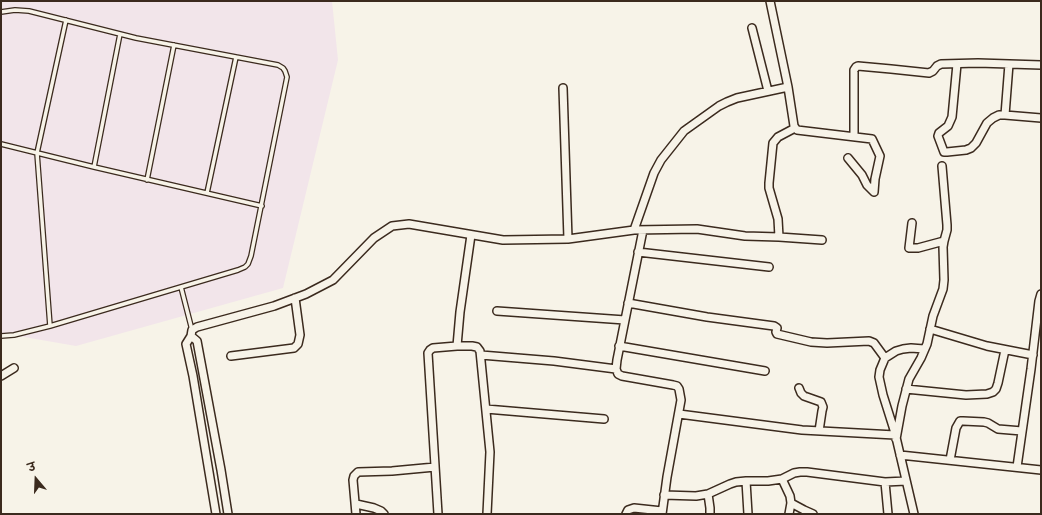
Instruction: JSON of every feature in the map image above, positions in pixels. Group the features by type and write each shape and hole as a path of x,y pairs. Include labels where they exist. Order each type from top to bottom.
{"street":[{"path":"770,1 795,128 798,130 872,139 880,156 874,192 867,186 862,175 848,158"},
{"path":"752,28 768,91"},
{"path":"854,136 854,70 858,66 929,73 934,71 939,64 1041,65"},
{"path":"957,64 952,117 948,126 939,133 938,136 944,152 966,150 971,148 976,143 987,123 993,118 1005,115 1041,118"},
{"path":"1005,115 1009,64"},
{"path":"634,230 654,173 661,160 684,131 727,102 737,98 788,87"},
{"path":"563,88 568,239"},
{"path":"779,237 778,219 769,188 774,143 778,137 795,128"},
{"path":"895,437 909,379 924,350 933,316 943,288 944,241 947,225 942,166"},
{"path":"912,223 909,248 918,248 944,241"},
{"path":"216,514 193,376 186,344 192,333 197,327 274,306 306,294 332,280 374,238 392,226 409,224 504,240 568,239 634,230 698,229 745,236 822,240"},
{"path":"626,514 628,510 638,507 662,512 681,400 680,388 677,386 622,376 618,374 616,369 643,230"},
{"path":"457,346 460,312 471,235"},
{"path":"638,252 769,267"},
{"path":"1017,467 1041,294"},
{"path":"232,356 294,348 298,344 300,334 296,298"},
{"path":"628,303 707,317 774,326 777,334 811,342 826,343 869,341 874,343 885,358"},
{"path":"497,311 625,320"},
{"path":"930,329 987,346 1033,356"},
{"path":"192,333 197,341 228,514"},
{"path":"438,514 428,353 433,348 457,346 477,347 481,355 490,452 487,514"},
{"path":"620,346 765,371"},
{"path":"914,514 900,455 880,386 880,370 885,358 896,351 911,348 924,350"},
{"path":"906,389 966,394 987,394 993,392 998,383 1005,350"},
{"path":"481,355 554,361 616,369"},
{"path":"1,376 14,368"},
{"path":"799,388 804,396 821,402 823,407 819,431"},
{"path":"486,409 604,419"},
{"path":"679,414 802,430 895,437"},
{"path":"950,460 956,428 960,421 984,422 998,429 1022,431"},
{"path":"900,455 1041,470"},
{"path":"356,514 353,480 354,476 358,472 392,471 435,467"},
{"path":"664,495 696,496 708,494 730,484 746,481 768,481 782,479 794,473 806,472 885,482 906,481"},
{"path":"782,479 790,496 791,502 789,514"},
{"path":"746,481 748,514"},
{"path":"885,482 888,514"},
{"path":"708,494 710,514"},
{"path":"791,502 813,514"},
{"path":"356,504 374,508 384,514"}],"lane":[{"path":"1,12 15,10 29,11 120,34 278,65 283,68 286,77 262,206 251,256 245,267 50,326 14,335 1,336"},
{"path":"50,326 37,153 66,20"},
{"path":"94,168 120,34"},
{"path":"147,180 174,45"},
{"path":"207,193 236,57"},
{"path":"1,144 94,168 262,206"},
{"path":"180,287 192,333"}],"shaded area":[{"path":"1,1 332,1 338,60 283,288 76,346 1,333"}]}
